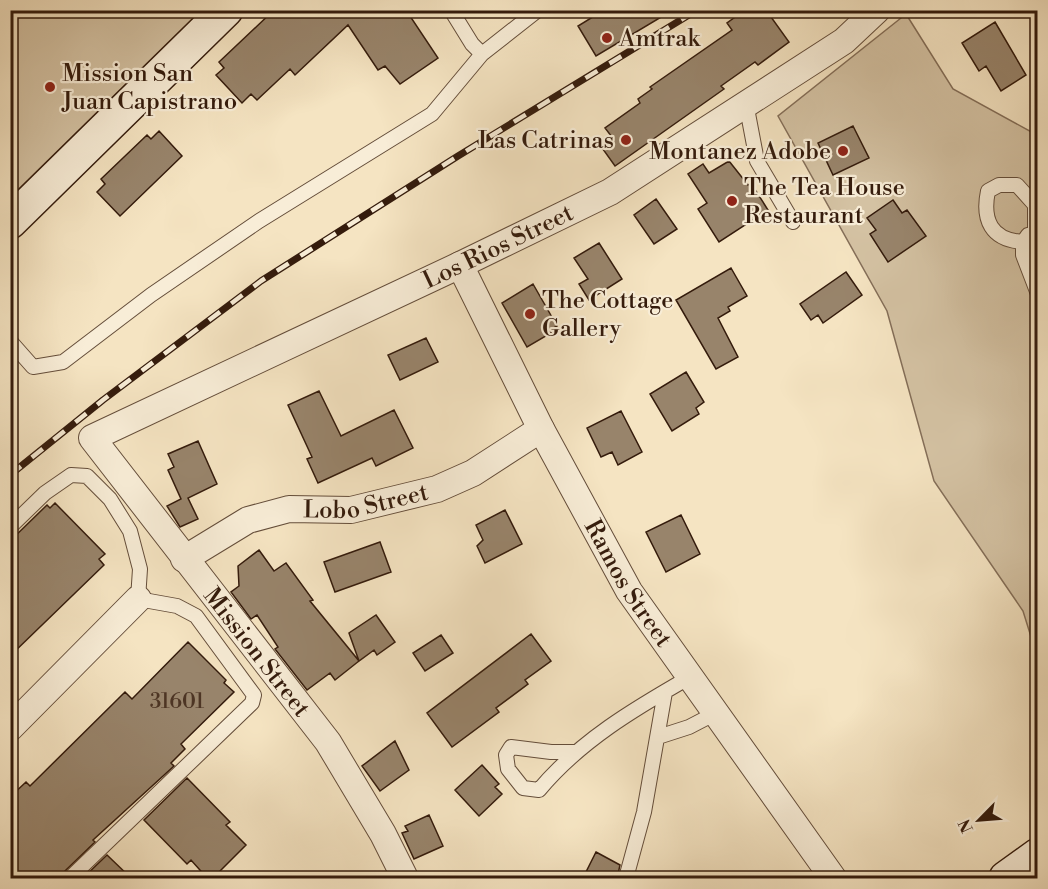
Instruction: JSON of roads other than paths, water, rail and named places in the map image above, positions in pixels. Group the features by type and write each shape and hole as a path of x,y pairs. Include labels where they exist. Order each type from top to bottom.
{"main road":[{"path":"10,222 226,10"},
{"path":"1006,879 1038,855"}],"street":[{"name":"Los Rios Street","path":"92,438 610,192 844,41 877,10"},
{"name":"Ramos Street","path":"460,265 541,429 630,591 829,877"},
{"name":"Lobo Street","path":"184,559 248,520 289,509 351,510 437,489 473,473 541,429"},
{"name":"Mission Street","path":"92,438 328,742 383,834 405,879"},
{"path":"10,728 138,599"}],"lane":[{"path":"451,10 472,44 482,54"},
{"path":"10,341 33,367 63,362 152,295 259,220 432,114 482,54 538,10"},
{"path":"746,103 757,161 793,222"},
{"path":"1023,242 1009,241 993,230 984,210 988,191 999,185 1017,185 1035,205 1036,228 1023,242 1023,255 1038,294"},
{"path":"10,527 45,493 71,475 87,476 110,499 130,531 140,569 138,599 177,606 196,616 254,695 252,704 70,879"},
{"path":"575,752 551,752 511,747 506,755 508,769 523,788 539,790 575,752 630,712 690,677"},
{"path":"626,879 637,841 665,692"},
{"path":"658,737 689,727 716,713"}],"railway":[{"path":"10,475 103,400 261,281 458,156 697,10"}],"place":[{"name":"Amtrak","path":"607,38"},
{"name":"Mission San Juan Capistrano","path":"50,87"},
{"name":"Las Catrinas","path":"626,140"},
{"name":"Montanez Adobe","path":"843,151"},
{"name":"The Tea House Restaurant","path":"732,201"},
{"name":"The Cottage Gallery","path":"530,314"}]}
